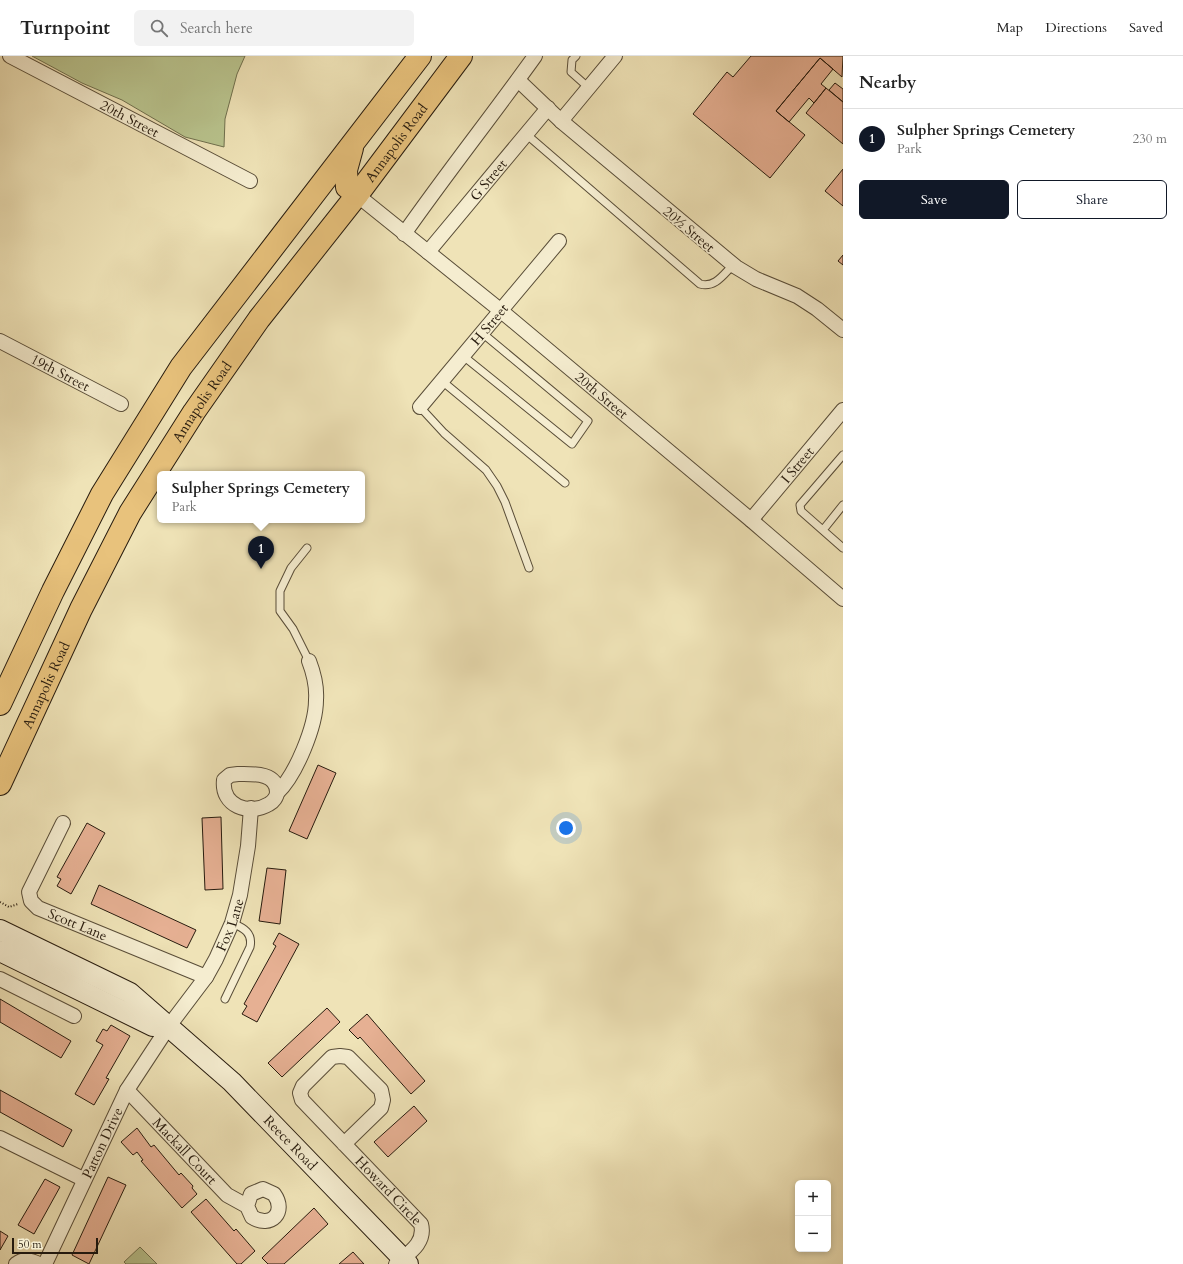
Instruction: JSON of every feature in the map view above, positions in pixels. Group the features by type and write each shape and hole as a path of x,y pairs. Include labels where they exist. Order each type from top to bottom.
{"main road":[{"path":"0,704 53,591 102,494 181,367 420,56"},
{"name":"Annapolis Road","path":"0,784 81,609 130,513 194,412 259,319 357,195 461,56"},
{"path":"354,142 346,170 347,188 357,195"},
{"name":"Reece Road","path":"0,930 130,993 232,1082 402,1262"},
{"path":"0,951 153,1026 169,1026"}],"street":[{"name":"20th Street","path":"10,56 250,181"},
{"path":"404,234 447,172 535,56"},
{"path":"561,121 615,56"},
{"name":"20½ Street","path":"518,80 561,121 733,265 756,279 797,296 817,309 843,330"},
{"name":"G Street","path":"428,252 548,108"},
{"name":"20th Street","path":"357,195 500,310 843,599"},
{"name":"H Street","path":"420,407 481,332 559,241"},
{"name":"19th Street","path":"0,341 121,404"},
{"name":"I Street","path":"751,520 843,410"},
{"path":"277,793 287,784 309,733 314,714 316,690 314,675 309,661"},
{"path":"230,775 261,775 270,778 275,784 277,793 275,800 261,808 251,808 236,806 227,799 223,790 224,780 230,775"},
{"name":"Fox Lane","path":"169,1026 206,977 232,923 240,895 248,846 251,808"},
{"name":"Scott Lane","path":"63,823 29,892 31,901 38,908 206,977"},
{"path":"0,979 74,1016"},
{"name":"Patton Drive","path":"45,1264 83,1179 127,1090 169,1026"},
{"name":"Howard Circle","path":"344,1144 381,1108 383,1100 381,1090 348,1058 340,1056 332,1058 303,1086 300,1093 302,1100 344,1144 421,1224 423,1232 421,1241 402,1262"},
{"name":"Mackall Court","path":"127,1090 227,1195 247,1206"},
{"path":"0,1138 83,1179"},
{"path":"16,1264 21,1260 31,1260 39,1264"}],"lane":[{"path":"576,56 572,60 571,72 589,88"},
{"path":"526,134 700,284 707,286 715,284 733,265"},
{"path":"462,355 572,444 588,421 481,332"},
{"path":"442,381 565,483"},
{"path":"420,407 444,432 486,470 497,486 505,502 529,568"},
{"path":"843,455 800,505 801,511 843,548"},
{"path":"822,530 843,505"},
{"path":"307,548 291,568 280,591 280,610 293,629 309,661"},
{"path":"225,999 252,941 249,934 243,928 232,923"}],"path":[{"path":"0,902 9,907 17,903 21,908 31,901"}],"green space":[{"path":"32,56 245,56 237,74 225,119 224,147 185,137 122,100 82,83"},
{"path":"140,1247 157,1264 126,1264 124,1262"}],"building":[{"path":"751,56 843,56 842,77 820,58 776,111 805,135 770,178 693,114 727,72 733,77"},
{"path":"820,58 833,69 821,84 826,88 814,103 809,98 789,122 776,111"},
{"path":"835,83 843,89 843,102 829,90"},
{"path":"826,88 843,102 843,144 806,113"},
{"path":"843,169 843,206 825,191"},
{"path":"843,255 843,265 838,261"},
{"path":"318,765 336,773 307,839 289,831"},
{"path":"221,817 223,889 205,890 202,818"},
{"path":"87,823 105,833 71,894 57,886 61,879 57,877"},
{"path":"267,868 286,870 280,924 259,921"},
{"path":"99,885 196,930 187,948 91,904"},
{"path":"279,933 299,944 257,1022 242,1014 247,1006 244,1004 276,946 273,944"},
{"path":"0,999 71,1041 61,1058 0,1022"},
{"path":"327,1008 340,1022 282,1077 268,1063"},
{"path":"367,1014 425,1081 411,1094 360,1037 358,1039 349,1030"},
{"path":"111,1025 130,1036 106,1078 109,1079 94,1105 75,1094 103,1045 96,1041 103,1029 107,1031"},
{"path":"0,1090 72,1130 63,1147 0,1112"},
{"path":"414,1106 427,1121 388,1157 374,1142"},
{"path":"137,1128 151,1147 154,1145 179,1175 181,1173 193,1186 192,1188 197,1194 182,1208 141,1161 143,1160 137,1152 133,1155 121,1142"},
{"path":"108,1177 126,1185 89,1264 72,1255"},
{"path":"45,1179 60,1187 34,1234 18,1225"},
{"path":"206,1199 234,1231 236,1229 255,1251 241,1264 237,1264 191,1212"},
{"path":"314,1208 328,1224 284,1264 268,1264 262,1258"},
{"path":"0,1231 8,1236 0,1250"},
{"path":"353,1252 364,1264 339,1264"}],"place":[{"name":"Sulpher Springs Cemetery","path":"261,569"}]}
